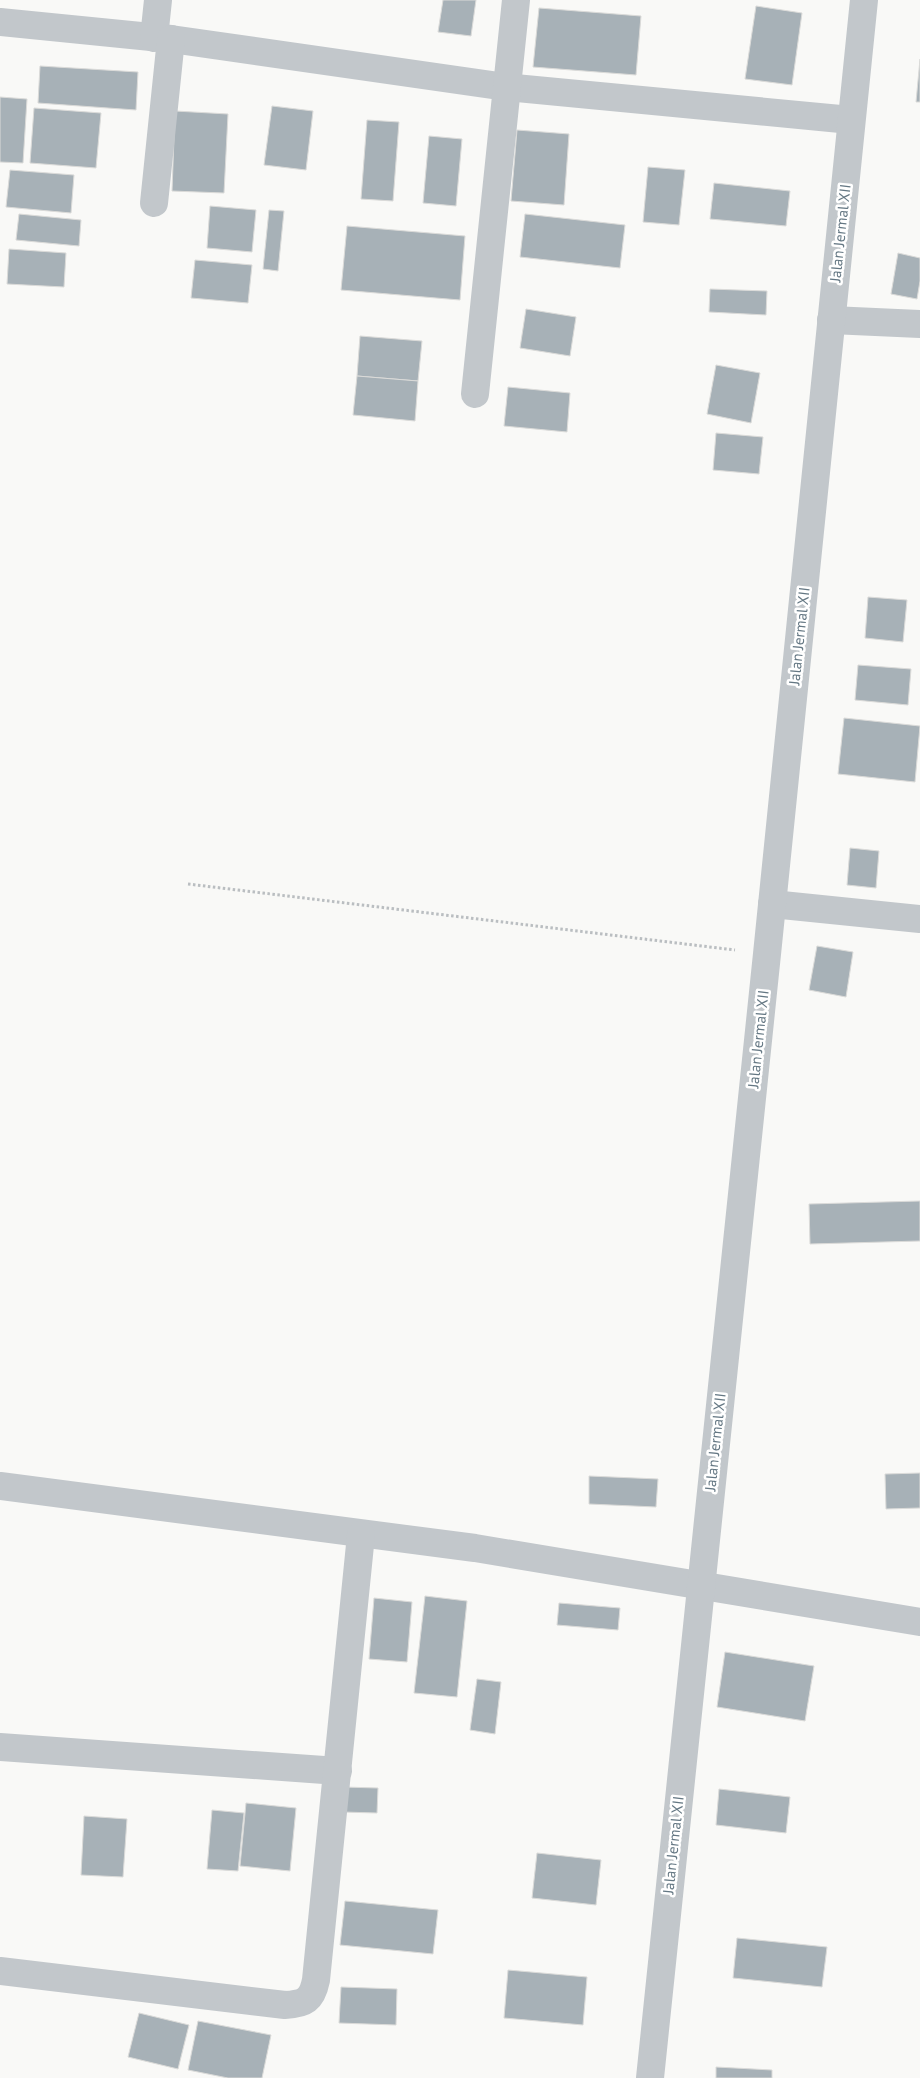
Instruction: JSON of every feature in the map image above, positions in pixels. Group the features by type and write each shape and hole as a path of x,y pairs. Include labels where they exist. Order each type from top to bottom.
{"street":[{"path":"154,203 162,39 158,0"},
{"path":"475,394 516,0"},
{"name":"Jalan Jermal XII","path":"650,2078 864,0"},
{"path":"0,22 162,39 506,87 851,120"},
{"path":"831,320 920,324"},
{"path":"772,904 920,919"},
{"path":"0,1486 361,1535 475,1548 920,1622"},
{"path":"0,1971 285,2005 300,2005 309,2000 316,1980 361,1535"},
{"path":"0,1747 338,1771"}],"path":[{"path":"188,884 767,954"}],"building":[{"path":"443,0 476,0 471,36 438,32"},
{"path":"756,6 802,13 792,85 745,79"},
{"path":"539,8 641,16 636,75 533,67"},
{"path":"920,59 920,102 916,102"},
{"path":"40,66 138,72 136,110 38,103"},
{"path":"0,97 27,99 23,163 0,162"},
{"path":"272,106 313,111 306,170 264,165"},
{"path":"34,108 101,113 96,168 30,163"},
{"path":"175,111 228,114 224,193 172,191"},
{"path":"367,120 399,122 393,201 361,199"},
{"path":"517,130 569,134 564,205 511,201"},
{"path":"429,136 462,139 456,206 423,203"},
{"path":"648,167 685,170 679,225 643,222"},
{"path":"10,170 74,175 71,213 6,207"},
{"path":"714,183 790,191 786,226 710,219"},
{"path":"210,206 256,210 252,252 207,248"},
{"path":"269,210 284,211 278,271 263,269"},
{"path":"19,214 81,220 79,246 16,240"},
{"path":"525,214 625,225 620,268 520,257"},
{"path":"347,226 465,236 460,300 341,290"},
{"path":"9,249 66,253 64,287 7,284"},
{"path":"898,253 920,258 920,281 917,299 891,294"},
{"path":"195,260 252,265 248,303 191,298"},
{"path":"710,289 767,291 766,315 709,312"},
{"path":"526,309 576,317 570,356 520,348"},
{"path":"360,336 422,341 418,381 357,376"},
{"path":"716,365 760,373 751,423 707,414"},
{"path":"357,376 418,381 415,421 353,415"},
{"path":"508,387 570,393 567,432 504,426"},
{"path":"716,433 763,437 759,474 713,470"},
{"path":"868,597 907,600 903,642 865,638"},
{"path":"858,665 911,669 908,705 855,700"},
{"path":"844,718 920,726 915,782 838,774"},
{"path":"850,848 879,851 876,888 847,885"},
{"path":"817,946 853,952 846,997 809,990"},
{"path":"920,1201 920,1241 810,1244 809,1204"},
{"path":"920,1473 920,1508 886,1509 885,1474"},
{"path":"589,1476 658,1479 656,1507 589,1504"},
{"path":"425,1596 467,1601 457,1697 414,1693"},
{"path":"374,1598 412,1602 407,1662 369,1659"},
{"path":"559,1603 620,1608 618,1630 557,1625"},
{"path":"725,1652 814,1666 805,1721 717,1707"},
{"path":"477,1679 501,1682 495,1734 470,1730"},
{"path":"343,1787 378,1788 377,1813 343,1812"},
{"path":"719,1789 790,1797 786,1833 716,1825"},
{"path":"246,1803 296,1808 290,1871 240,1866"},
{"path":"212,1810 244,1813 238,1871 207,1869"},
{"path":"84,1816 127,1819 123,1877 81,1875"},
{"path":"537,1853 601,1860 596,1905 532,1898"},
{"path":"345,1901 438,1910 433,1954 340,1945"},
{"path":"737,1938 827,1947 822,1987 733,1978"},
{"path":"508,1970 587,1977 583,2025 504,2018"},
{"path":"341,1987 397,1989 396,2025 339,2023"},
{"path":"139,2013 189,2025 178,2069 128,2057"},
{"path":"198,2021 271,2035 262,2078 228,2078 188,2070"},
{"path":"716,2067 772,2070 772,2078 716,2078"}]}
